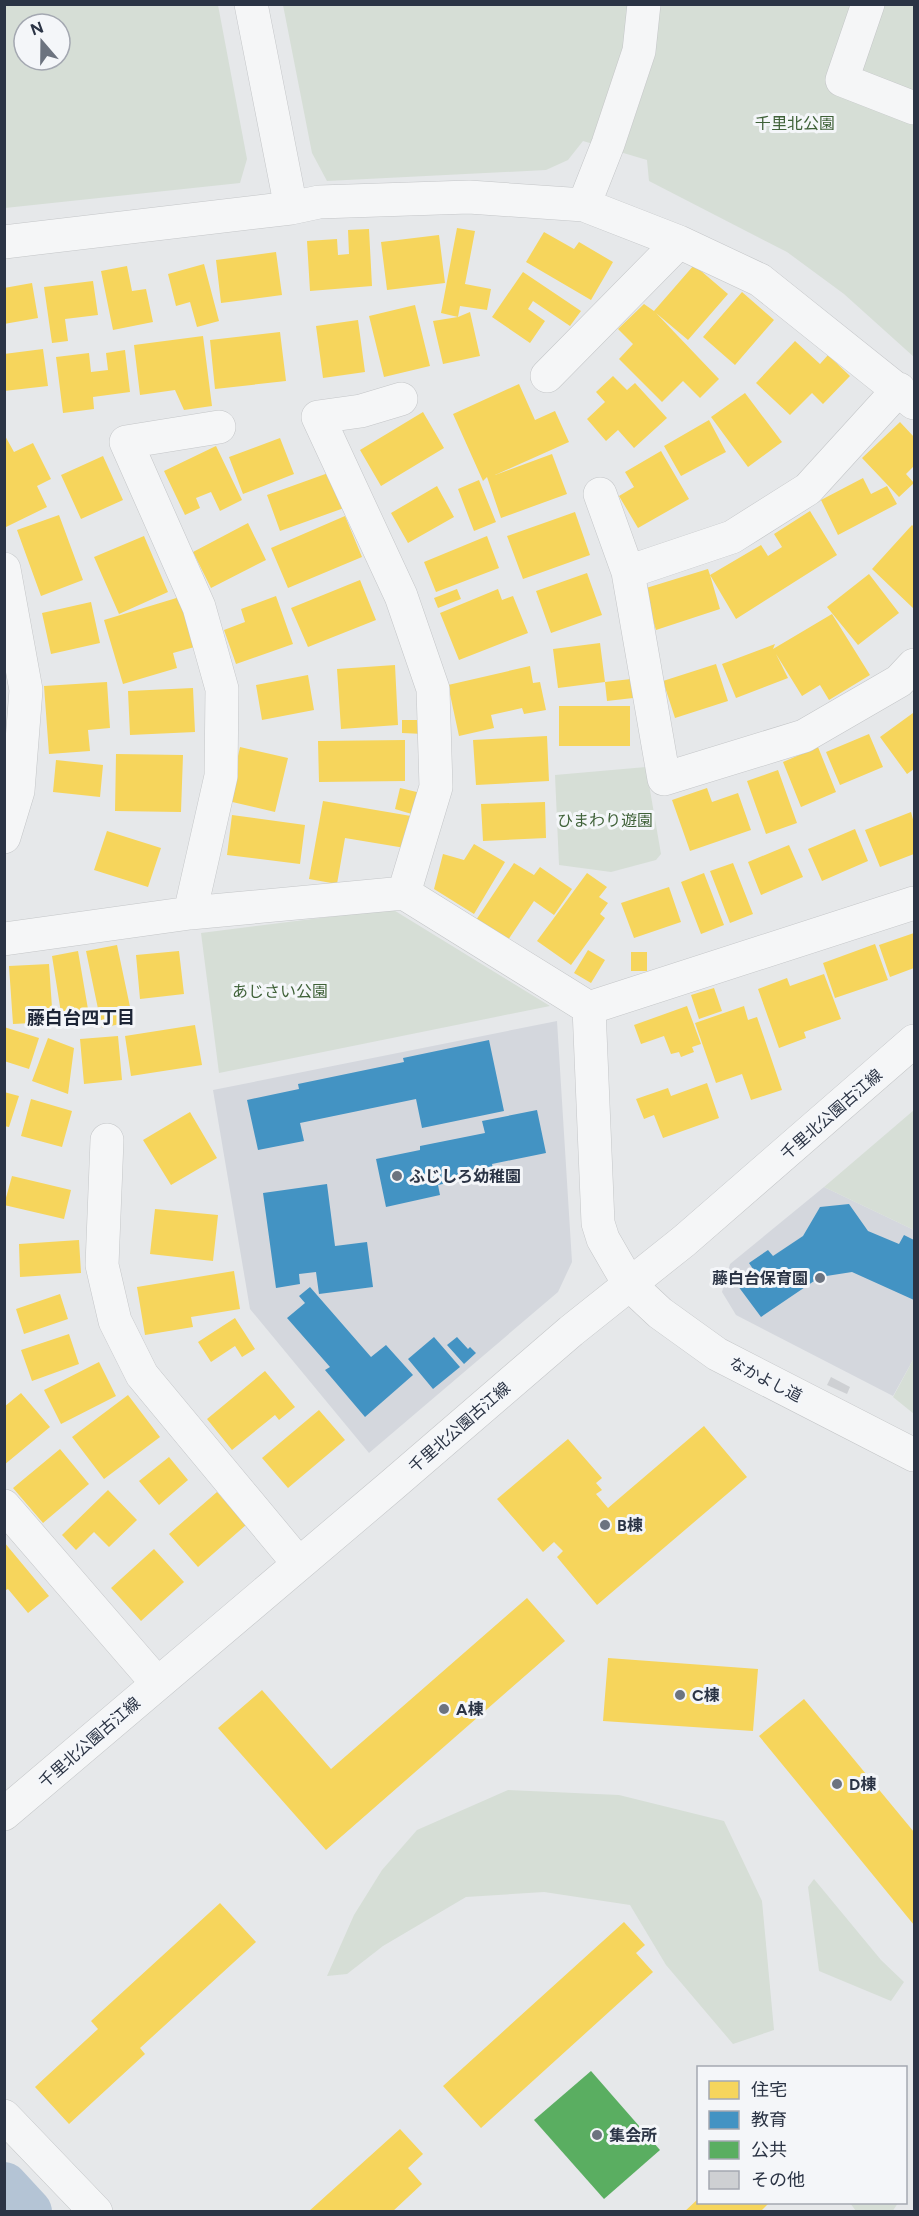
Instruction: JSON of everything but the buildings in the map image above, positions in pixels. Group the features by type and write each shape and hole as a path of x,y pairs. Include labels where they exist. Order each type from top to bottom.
{"street":[{"path":"251,4 291,208"},
{"path":"584,205 608,144 639,51 644,4"},
{"path":"868,4 842,80 915,108"},
{"path":"4,242 291,208 319,202 469,197 584,205 679,242 760,280 907,396 807,489 732,537 628,572"},
{"path":"547,376 679,242"},
{"path":"401,399 361,411 318,417 401,596 433,688 436,787 404,893"},
{"path":"190,913 220,776 222,689 199,607 126,442 219,427"},
{"path":"600,494 628,572 664,780 804,736 899,681 915,666"},
{"path":"4,569 26,690 18,791 4,837"},
{"path":"4,939 190,913 404,893 589,1008 915,903"},
{"name":"なかよし道","path":"589,1008 598,1223 603,1239 629,1284 660,1313 717,1354 915,1455"},
{"name":"千里北公園古江線","path":"4,1814 571,1331 684,1241 915,1041"},
{"path":"106,1140 102,1265 115,1321 142,1375 298,1564"},
{"path":"4,1506 157,1683"},
{"path":"4,2116 96,2211"}],"shaded area":[{"name":"ふじしろ幼稚園","path":"557,1021 572,1262 558,1292 369,1453 250,1309 213,1090"},
{"name":"藤白台保育園","path":"824,1187 914,1230 914,1358 893,1396 736,1315 722,1292 730,1264"}],"green space":[{"path":"4,5 218,5 247,159 240,183 5,208"},
{"name":"千里北公園","path":"283,5 914,5 914,357 844,294 787,252 649,181 647,160 583,141 568,160 546,170 327,181 312,153"},
{"name":"ひまわり遊園","path":"646,767 661,854 656,860 611,872 559,865 555,775"},
{"name":"あじさい公園","path":"392,909 550,1006 219,1073 201,933"},
{"path":"914,1110 914,1230 824,1187"},
{"path":"914,1358 914,1414 893,1397"},
{"path":"508,1790 619,1795 724,1821 762,1901 774,2030 733,2044 666,1965 630,1905 544,1892 466,1897 383,1946 347,1974 327,1976 354,1915 382,1870 417,1830"},
{"path":"814,1879 881,1960 904,1982 891,2001 819,1971 808,1887"},
{"path":"851,2204 897,2204 892,2212 856,2211"}],"waterway":[{"path":"4,2186 28,2212"}],"place":[{"name":"ふじしろ幼稚園","path":"397,1176"},
{"name":"藤白台保育園","path":"820,1278"},
{"name":"B棟","path":"605,1525"},
{"name":"C棟","path":"680,1695"},
{"name":"A棟","path":"444,1709"},
{"name":"D棟","path":"837,1784"},
{"name":"集会所","path":"597,2135"}],"district":[{"name":"藤白台四丁目","path":"81,1018"}]}
